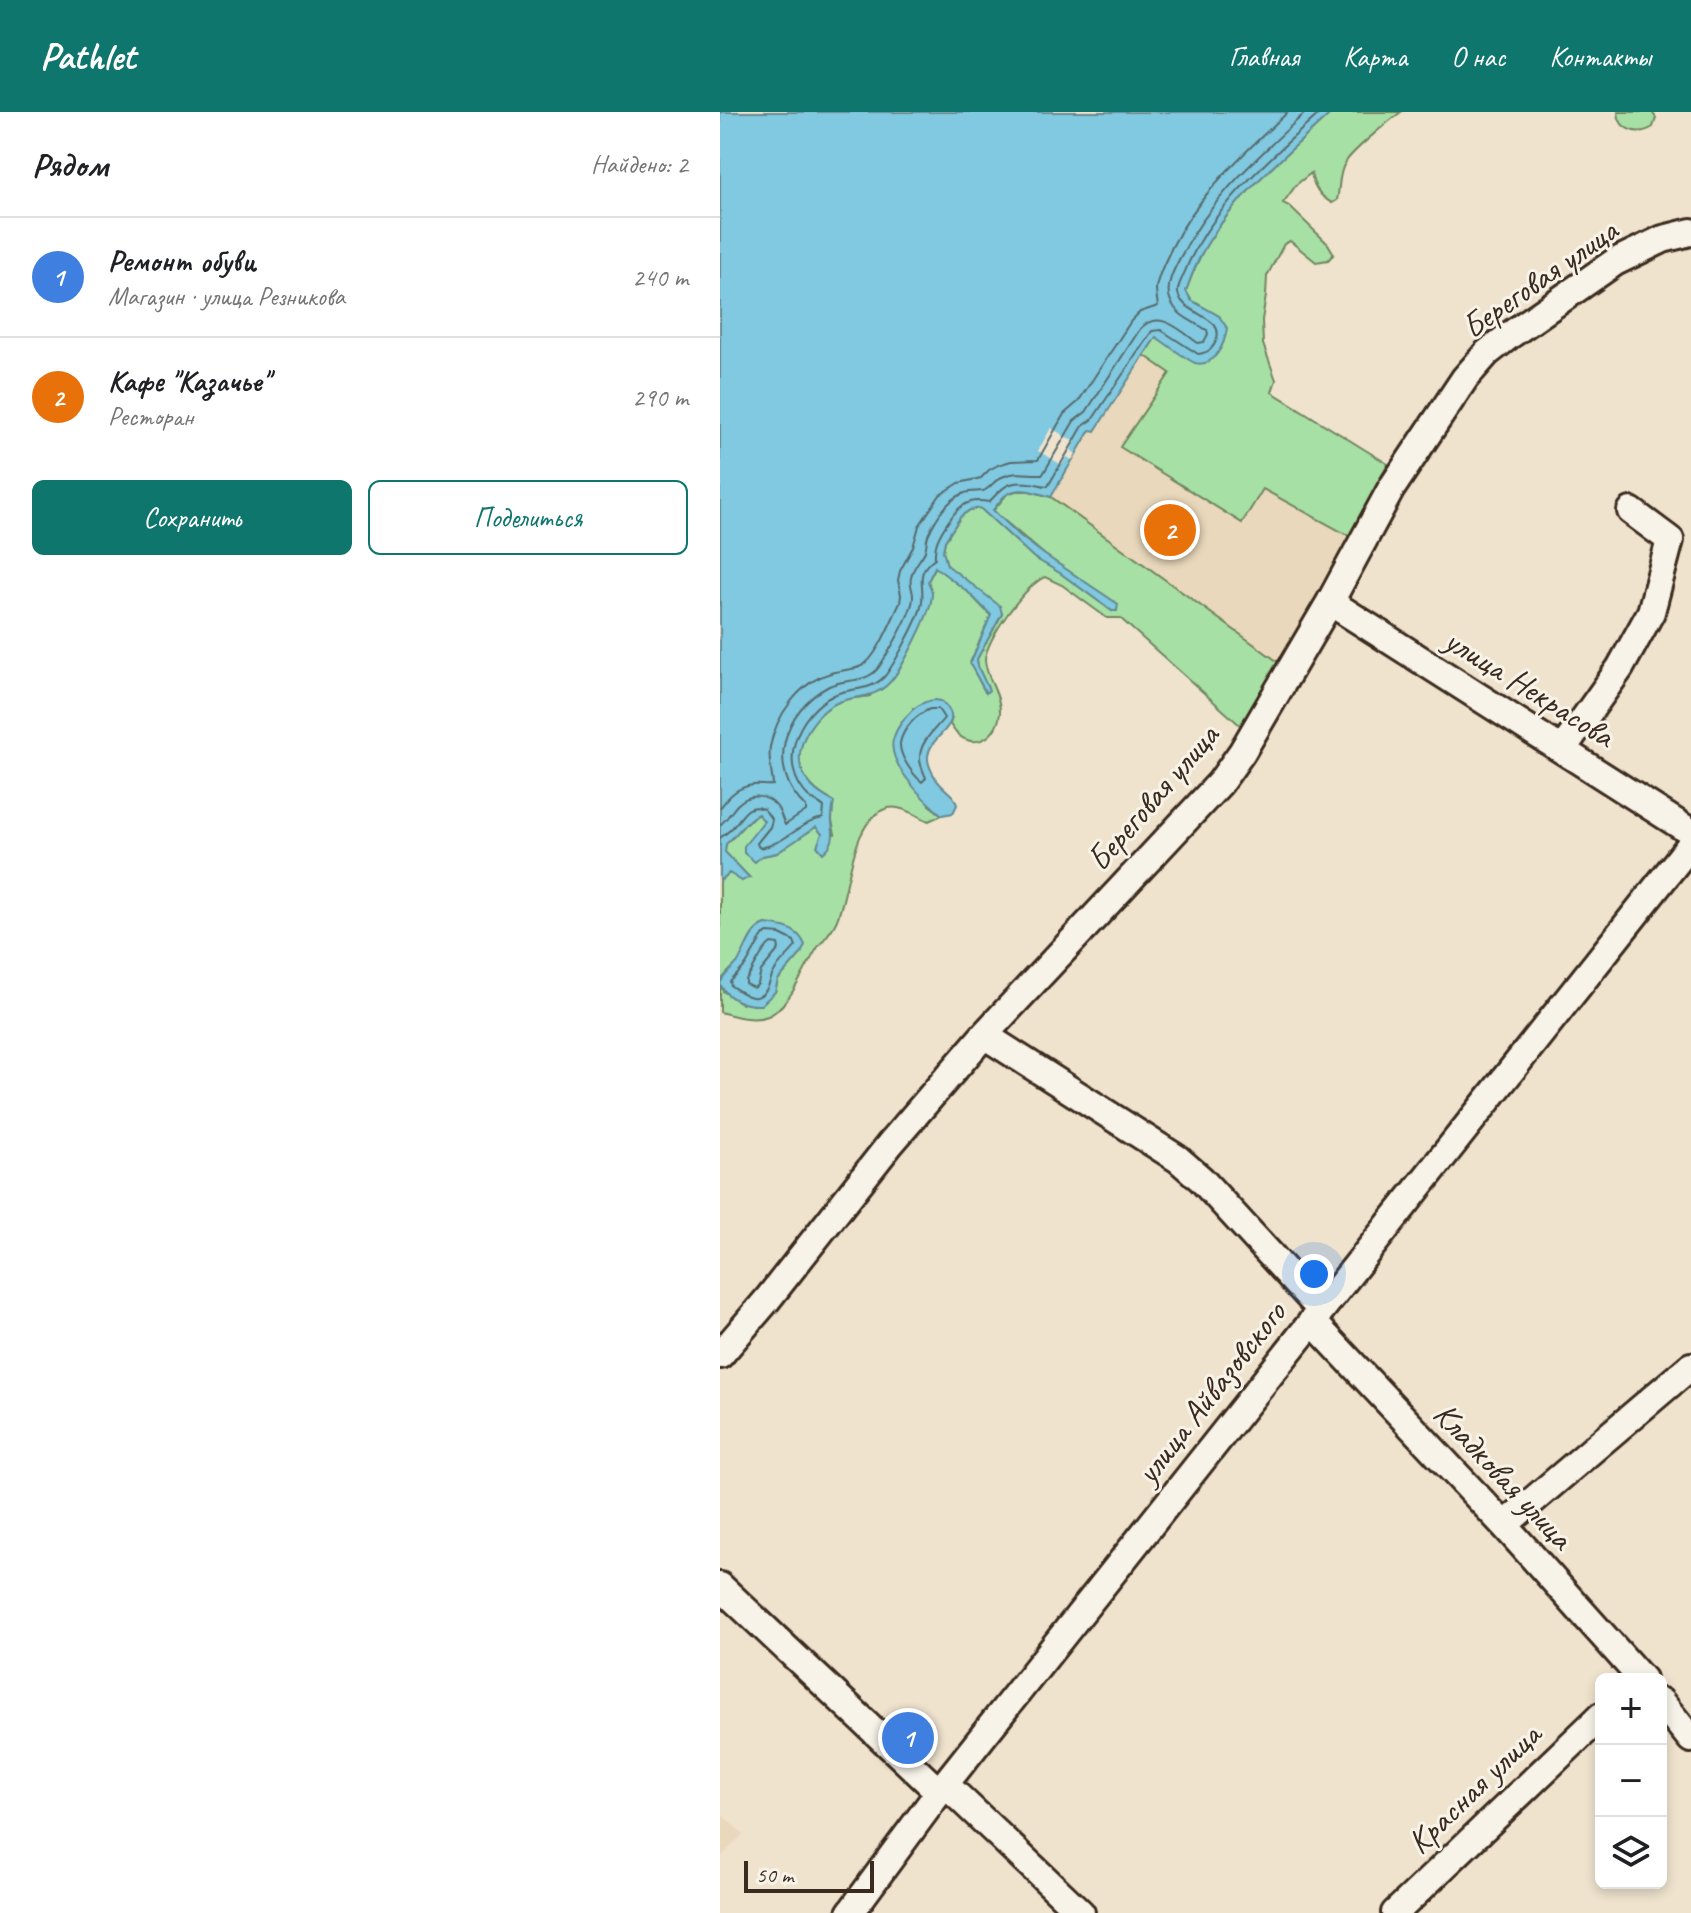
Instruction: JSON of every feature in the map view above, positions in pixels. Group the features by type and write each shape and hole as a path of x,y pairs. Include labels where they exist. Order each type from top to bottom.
{"street":[{"name":"Береговая улица","path":"720,1355 890,1144 984,1035 1220,783 1242,752 1330,602 1391,489 1465,378 1487,353 1510,335 1615,262 1663,239 1691,232"},
{"path":"1562,750 1620,668 1651,612 1670,540 1631,511"},
{"name":"улица Некрасова","path":"1330,602 1690,832"},
{"name":"улица Айвазовского","path":"850,1913 942,1788 1317,1316 1690,832"},
{"name":"Кладковая улица","path":"984,1035 1178,1159 1201,1179 1317,1316 1636,1673"},
{"path":"1504,1525 1691,1366"},
{"path":"720,1586 1081,1913"},
{"path":"1667,1709 1691,1739"},
{"name":"Красная улица","path":"1395,1913 1595,1722"}],"shaded area":[{"path":"1144,355 1170,373 1121,447 1242,523 1263,489 1349,536 1281,664 1051,497 1090,429 1095,431"},
{"path":"720,1813 743,1834 720,1858"}],"green space":[{"path":"1332,112 1401,112 1345,163 1337,200 1332,203 1320,194 1311,173 1297,184 1283,203 1328,244 1334,254 1328,260 1316,262 1290,241 1284,244 1267,276 1262,320 1263,344 1276,380 1272,392 1388,464 1349,536 1263,489 1242,523 1120,447 1170,373 1144,355 1156,337 1219,316 1191,300 1186,291 1209,241 1250,189"},
{"path":"1618,112 1652,112 1656,118 1653,127 1636,131 1622,124"},
{"path":"1029,491 1051,497 1281,664 1242,727 1120,618 1107,618 1062,585 1045,577 1037,581 1008,613 987,651 986,667 1000,706 998,723 993,731 980,741 964,739 950,724 952,718 913,708 929,805 942,815 929,821 893,807 875,815 859,841 836,922 783,1004 768,1016 756,1018 720,1012 720,983 720,881 729,873 749,877 725,852 726,843 759,814 764,821 756,832 762,856 777,853 816,826 822,833 835,834 833,802 816,790 803,773 800,753 803,742 814,722 830,706 843,700 870,696 932,593 928,581 936,566 991,616 970,663 985,692 988,690 977,659 1002,614 999,606 947,566 943,551 945,541 961,516 980,508 1033,557 1112,611 1117,604 1045,555 993,511 1007,494","holes":["766,924 801,954 778,980 775,992 742,1004 723,991 722,980 738,962 752,935"]}],"water":[{"path":"720,112 1332,112 1235,205 1199,259 1186,291 1191,300 1219,316 1227,328 1218,353 1208,362 1195,363 1156,337 1095,431 1090,430 1051,497 1028,491 1011,492 993,510 1045,555 1118,604 1117,611 1112,611 1033,557 980,508 961,516 945,541 943,551 947,565 1000,606 1002,614 977,659 989,690 986,693 970,664 991,615 968,592 935,567 928,581 932,593 928,612 909,653 890,682 866,696 830,707 814,722 803,742 800,763 803,773 816,790 834,802 831,843 823,853 817,846 822,834 816,827 777,853 762,856 755,862 744,853 744,846 764,821 758,814 726,844 725,852 749,877 742,881 729,873 720,881"},
{"path":"936,700 947,707 951,720 930,749 929,763 936,779 957,805 953,813 942,815 901,771 893,750 895,734 908,714 922,703"},
{"path":"766,924 794,931 805,945 778,980 775,992 761,1005 743,1003 727,994 720,984 738,962 752,935"}],"pier":[{"path":"1051,428 1075,442 1071,450 1076,454 1072,460 1067,457 1062,465 1038,451"}],"place":[{"name":"Кафе \"Казачье\"","path":"1170,530"},
{"name":"Ремонт обуви","path":"908,1738"}]}
